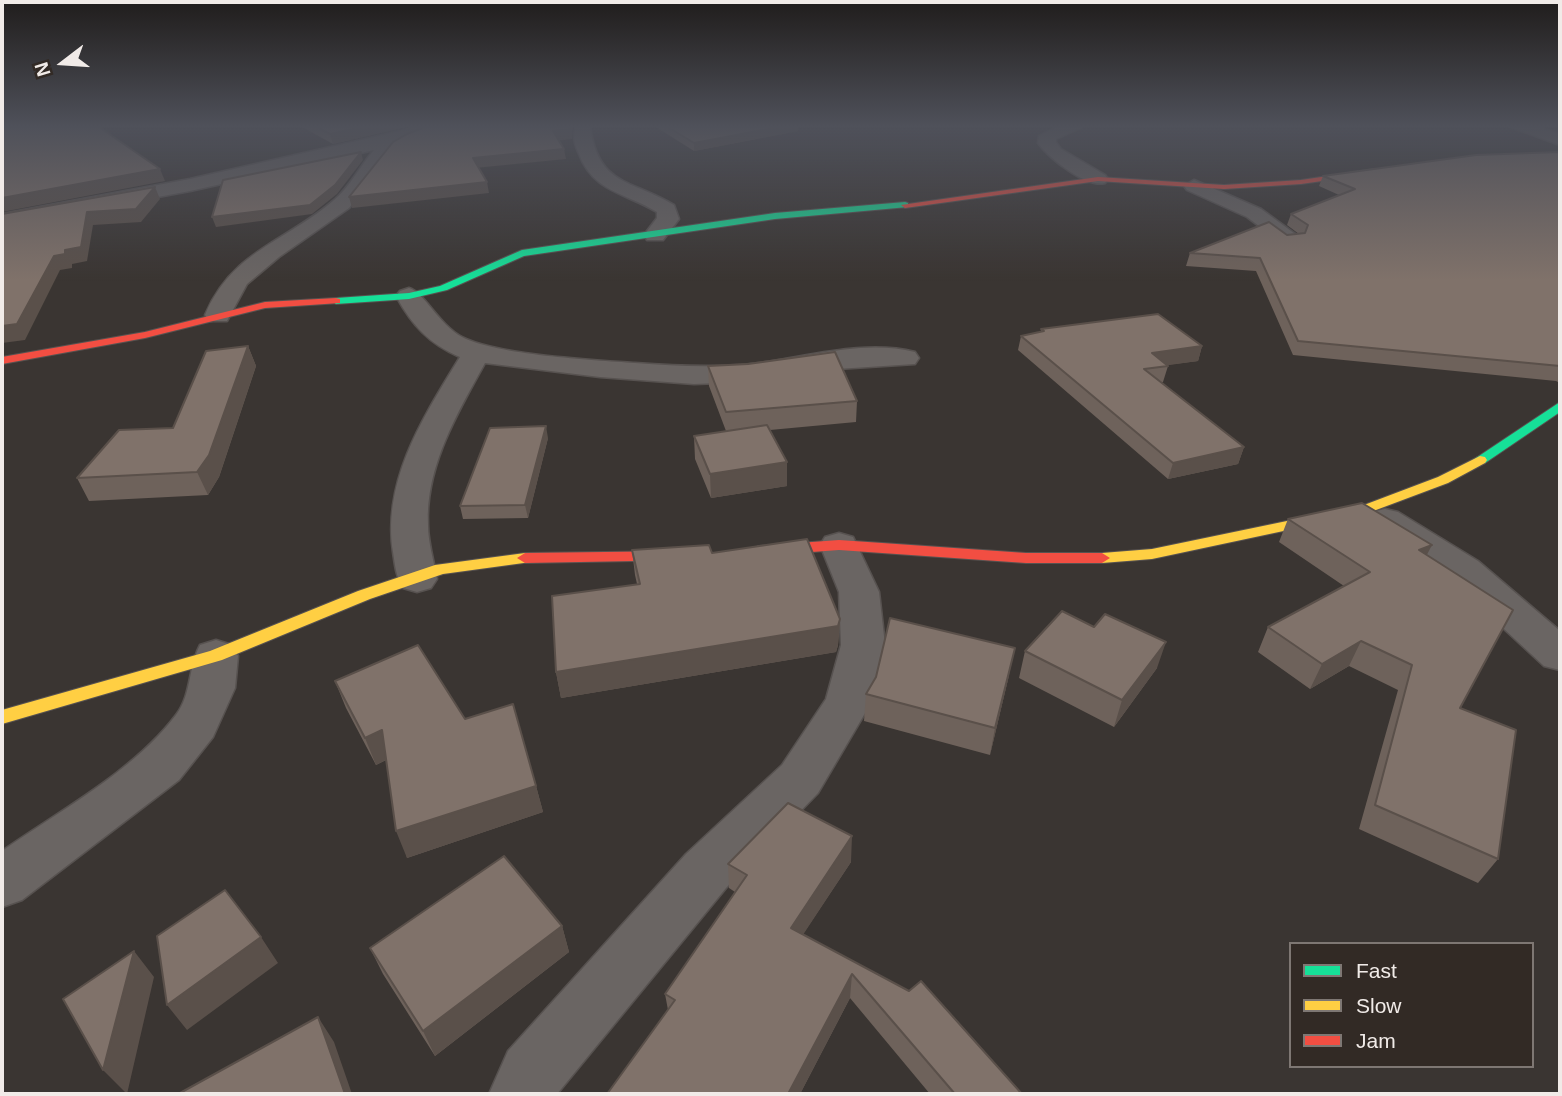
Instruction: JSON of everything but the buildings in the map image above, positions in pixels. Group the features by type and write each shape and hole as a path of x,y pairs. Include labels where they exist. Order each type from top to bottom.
{"street":[{"path":"2,220 221,178"},
{"path":"218,315 223,296 238,279 271,251 341,204 360,178"},
{"path":"602,178 611,185 657,201 667,209 668,219 655,235"},
{"path":"2,361 121,340 218,315 304,300 409,296 453,284 505,258 522,253 775,216 883,208 1098,179 1194,186 1267,185 1319,178"},
{"path":"1194,186 1254,213 1291,240"},
{"path":"409,296 430,330 448,343 476,353 675,374 727,375 845,359 878,356 905,358"},
{"path":"417,579 408,521 415,479 423,449 476,353"},
{"path":"745,552 839,545 1082,560 1152,554 1368,509 1443,480 1502,448 1560,406"},
{"path":"1368,509 1464,570 1560,655"},
{"path":"522,1094 531,1074 706,871 800,779 848,703 863,645 859,592 839,545"},
{"path":"2,717 216,656 365,596 441,569 524,558 657,558 706,555"},
{"path":"2,882 161,766 196,724 212,688 216,656"}],"traffic: fast":[{"path":"336,301 409,296 443,288 522,253 775,216 905,205"},
{"path":"1480,460 1560,406"}],"traffic: slow":[{"path":"1102,558 1152,554 1368,509 1443,480 1480,460"},
{"path":"2,717 216,656 364,595 441,569 525,558"}],"traffic: jam":[{"path":"905,205 1098,179 1224,187 1327,178"},
{"path":"2,361 145,335 265,305 336,301"},
{"path":"758,551 839,545 1026,558 1102,558"},
{"path":"525,558 684,556"}]}
